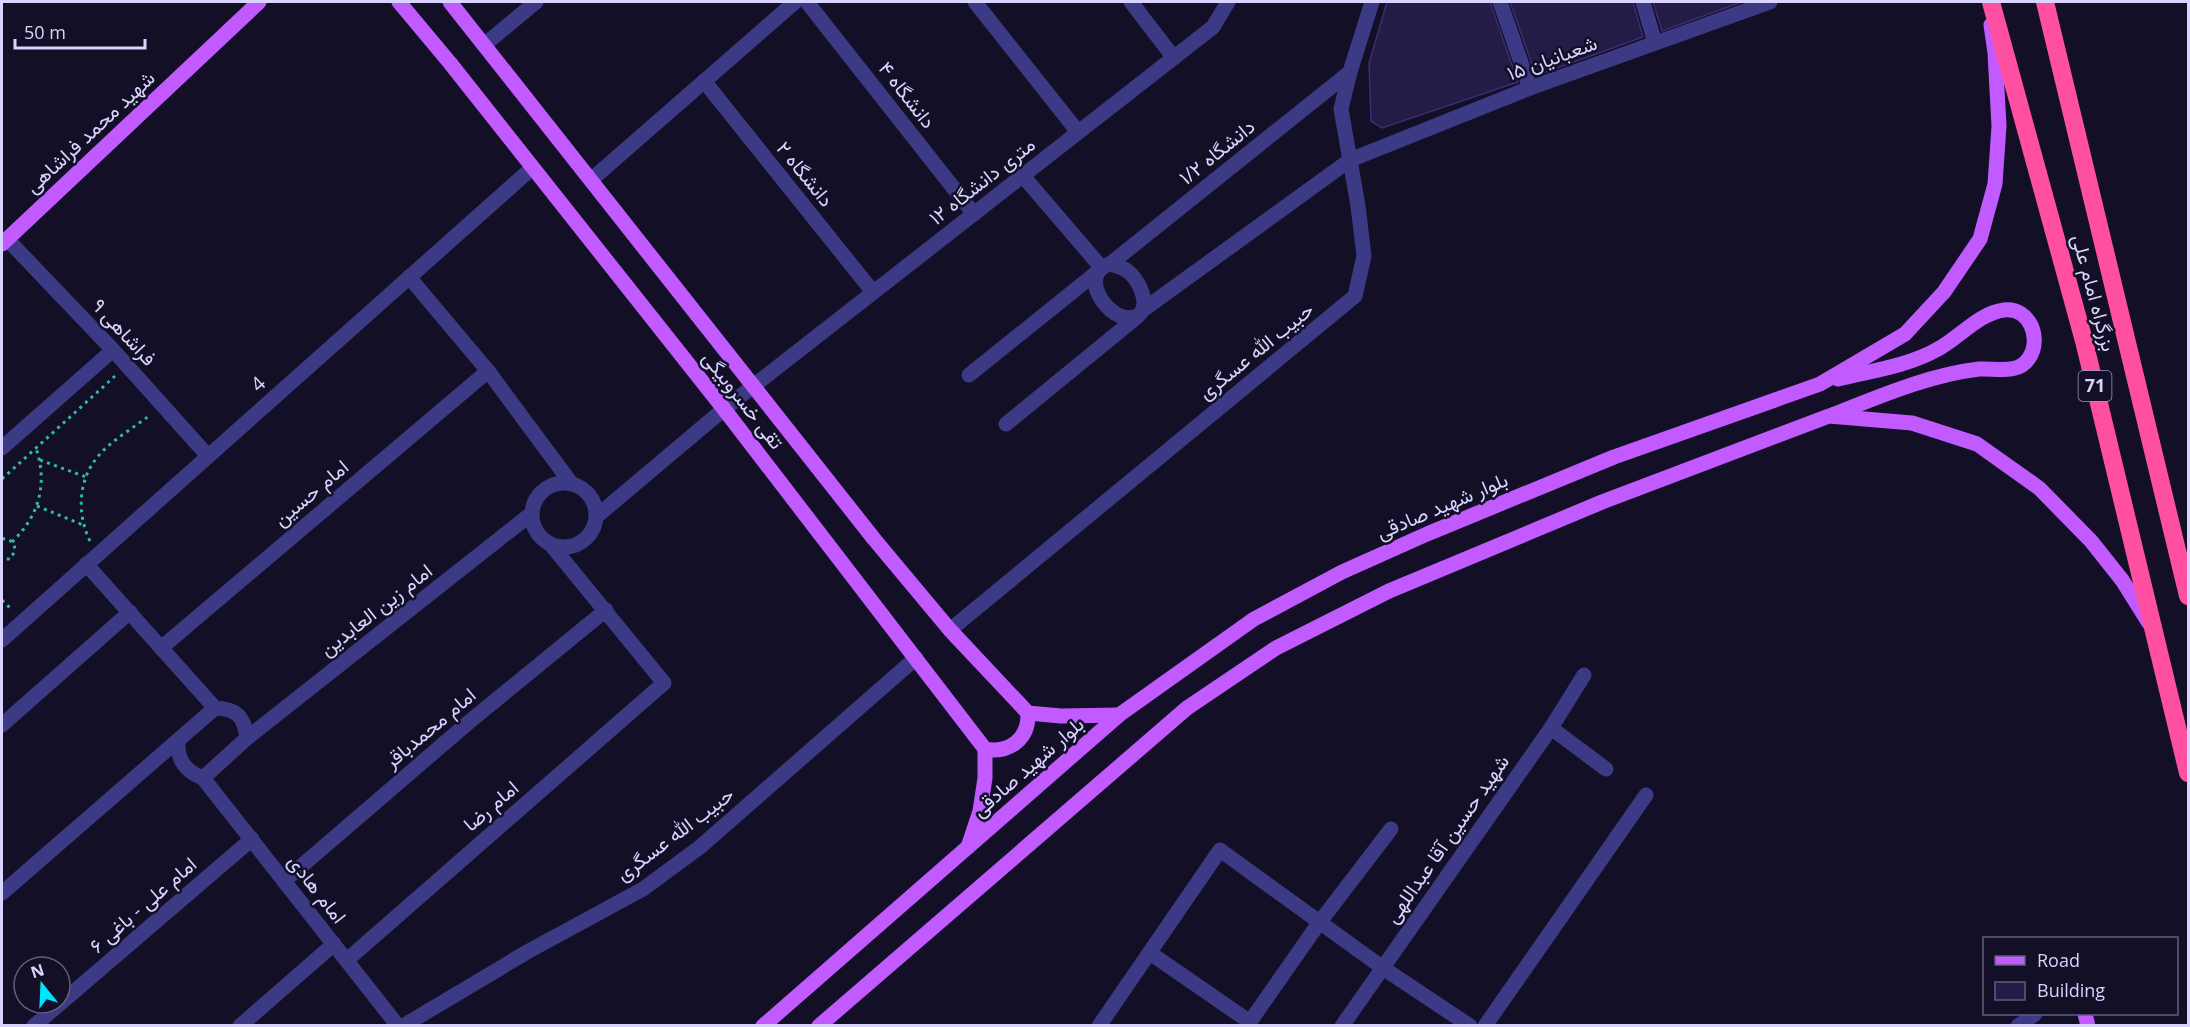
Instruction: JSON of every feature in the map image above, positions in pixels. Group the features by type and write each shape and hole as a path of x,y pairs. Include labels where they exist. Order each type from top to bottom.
{"highway":[{"name":"بزرگراه امام علی","path":"1989,2 2084,341 2188,773"},
{"name":"بزرگراه امام علی","path":"2045,2 2188,596"}],"main road":[{"name":"شهید محمد فراشاهی","path":"4,241 259,2"},
{"name":"تقی خسروبیگی","path":"399,2 724,409 985,749"},
{"name":"تقی خسروبیگی","path":"450,2 874,539 950,630 1028,713"},
{"name":"بلوار شهید صادقی","path":"763,1026 1119,715 1254,619 1342,572 1427,534 1614,457 1820,384 1905,334 1944,292 1980,239 1995,184 1999,126 1995,53 1989,2"},
{"path":"819,1026 1187,708 1276,648 1410,582 1602,502 1891,392 1980,369 2010,370 2026,362 2034,351 2036,338 2034,329 2026,318 2016,312 2006,310 1992,314 1938,349 1911,361 1820,384"},
{"path":"1829,416 1912,423 1977,444 2039,488 2091,541 2122,580 2154,632"},
{"path":"967,849 980,811 985,778 985,749 1002,750 1017,743 1026,729 1028,713 1061,717 1119,715"}],"street":[{"path":"484,45 536,2"},
{"path":"591,180 795,2"},
{"name":"دانشگاه ۴","path":"807,2 974,214"},
{"path":"975,2 1078,132"},
{"path":"1131,2 1174,58"},
{"name":"۱۲ متری دانشگاه","path":"597,516 724,409 1213,27 1228,2"},
{"name":"حبیب الله عسگری","path":"950,630 1355,296 1364,256 1358,206 1341,109 1372,2"},
{"path":"1500,2 1530,88"},
{"path":"1643,2 1655,43"},
{"name":"شعبانیان ۱۵","path":"1006,424 1140,314 1350,160 1530,88 1770,2"},
{"name":"دانشگاه ۱/۲","path":"969,375 1350,72"},
{"name":"دانشگاه ۲","path":"704,81 873,292"},
{"name":"4","path":"5,630 86,564 532,168"},
{"path":"1023,176 1103,268 1125,269 1133,276 1143,295 1140,314 1129,318 1119,316 1109,310 1097,290 1103,268"},
{"name":"فراشاهی ۹","path":"4,241 112,350 208,456"},
{"path":"409,277 488,371 571,483 587,492 595,503 597,516 590,536 573,547 552,546"},
{"path":"2,448 112,350"},
{"name":"امام حسین","path":"162,648 488,371"},
{"path":"571,483 552,484 537,496 531,513 536,534 552,546 606,610"},
{"name":"امام زین العابدین","path":"203,778 247,738 531,513"},
{"path":"86,564 214,708 228,709 239,715 246,729 247,738"},
{"name":"امام رضا","path":"346,960 663,683 606,610"},
{"name":"امام محمدباقر","path":"284,880 606,610"},
{"path":"2,724 130,612"},
{"name":"حبیب الله عسگری","path":"401,1026 527,952 643,889 700,847 916,658"},
{"name":"شهید حسین آقا عبداللهی","path":"1342,1026 1551,728 1584,675"},
{"path":"2,893 214,708"},
{"path":"1551,728 1606,769"},
{"name":"امام هادی","path":"177,741 177,752 183,765 193,774 203,778 346,960 401,1026"},
{"path":"1485,1026 1646,795"},
{"path":"1150,953 1249,1024 1319,923 1391,829"},
{"name":"امام علی - باغی ۶","path":"34,1026 252,839"},
{"path":"1099,1026 1220,850 1319,923 1470,1026"},
{"path":"240,1026 334,944"},
{"path":"2018,1026 2034,1015"}],"path":[{"path":"2,479 114,375 121,383"},
{"path":"90,543 83,526 80,503 86,477 100,454 150,415 143,407"},
{"path":"12,542 29,523 37,506 42,486 40,460 35,447"},
{"path":"40,460 86,477"},
{"path":"37,506 83,526"},
{"path":"2,539 9,539 15,546 10,559 2,560"}],"building":[{"path":"1387,2 1490,2 1518,82 1382,128 1371,121 1369,63"},
{"path":"1510,2 1633,2 1643,37 1538,75 1535,73"},
{"path":"1653,2 1742,2 1662,31"}]}
